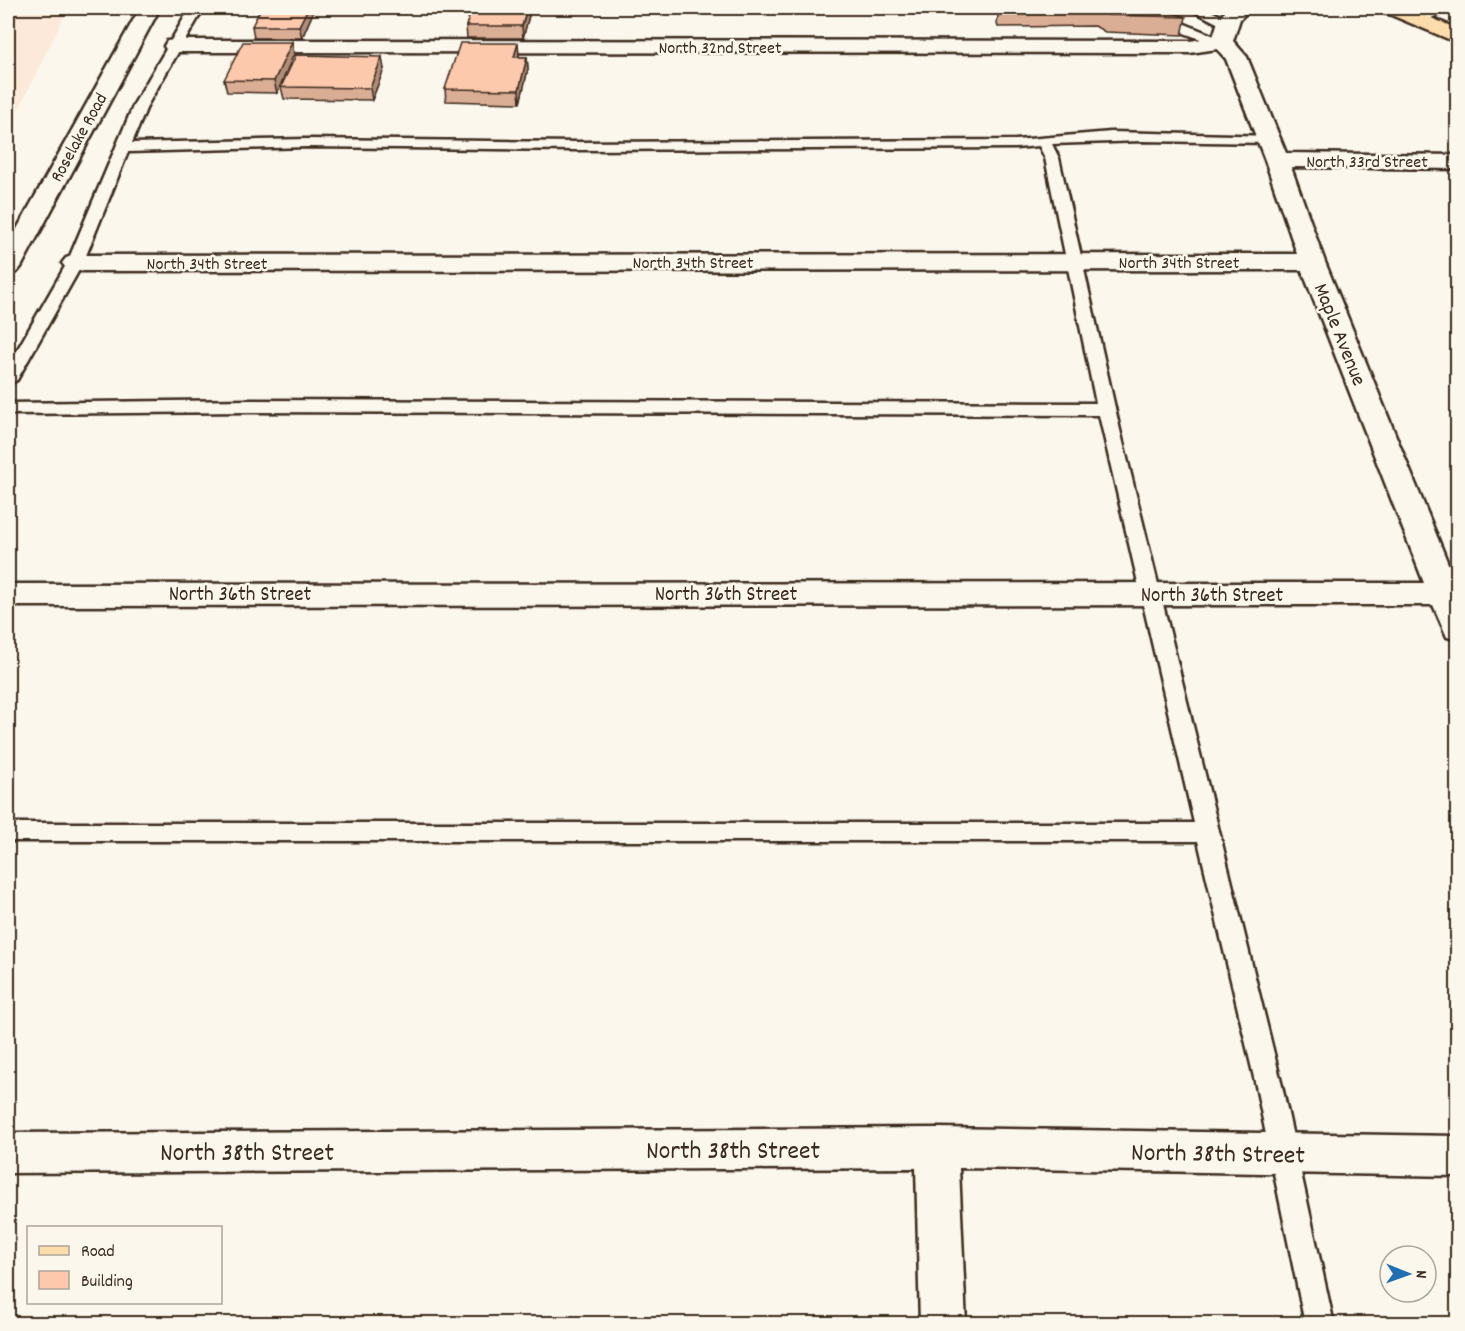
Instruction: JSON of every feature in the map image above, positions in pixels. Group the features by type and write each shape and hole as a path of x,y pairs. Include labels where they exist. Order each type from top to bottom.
{"main road":[{"path":"1392,8 1458,37"}],"street":[{"name":"Roselake Road","path":"8,267 150,8"},
{"name":"North 32nd Street","path":"175,46 1190,47 1230,24"},
{"name":"Maple Avenue","path":"1230,24 1236,57 1273,150 1312,262 1458,629"},
{"name":"North 33rd Street","path":"1273,150 1458,162"},
{"name":"North 34th Street","path":"75,263 1312,262"},
{"name":"North 36th Street","path":"8,595 1444,594"},
{"name":"North 38th Street","path":"8,1153 936,1148 1458,1156"},
{"path":"936,1148 943,1323"}],"lane":[{"path":"8,380 75,263 141,104 197,8"},
{"path":"1136,8 1164,21 1230,24"},
{"path":"1195,8 1230,24"},
{"path":"1418,19 1445,8"},
{"path":"122,148 307,143 577,146 1016,144 1170,136 1273,150"},
{"path":"1043,141 1052,158 1149,594 1209,832 1284,1153 1320,1323"},
{"path":"8,409 262,406 1107,410"},
{"path":"8,832 1209,832"}],"shaded area":[{"path":"8,8 68,8 8,131"}],"building":[{"path":"261,8 308,8 299,26 252,26"},
{"path":"472,8 527,8 522,26 466,26"},
{"path":"1000,8 1159,8 1186,17 1108,15 1098,9 1000,10"},
{"path":"243,42 292,42 274,81 224,80"},
{"path":"460,43 518,43 514,57 527,57 519,90 445,89"},
{"path":"296,55 382,57 370,88 281,87"}]}
